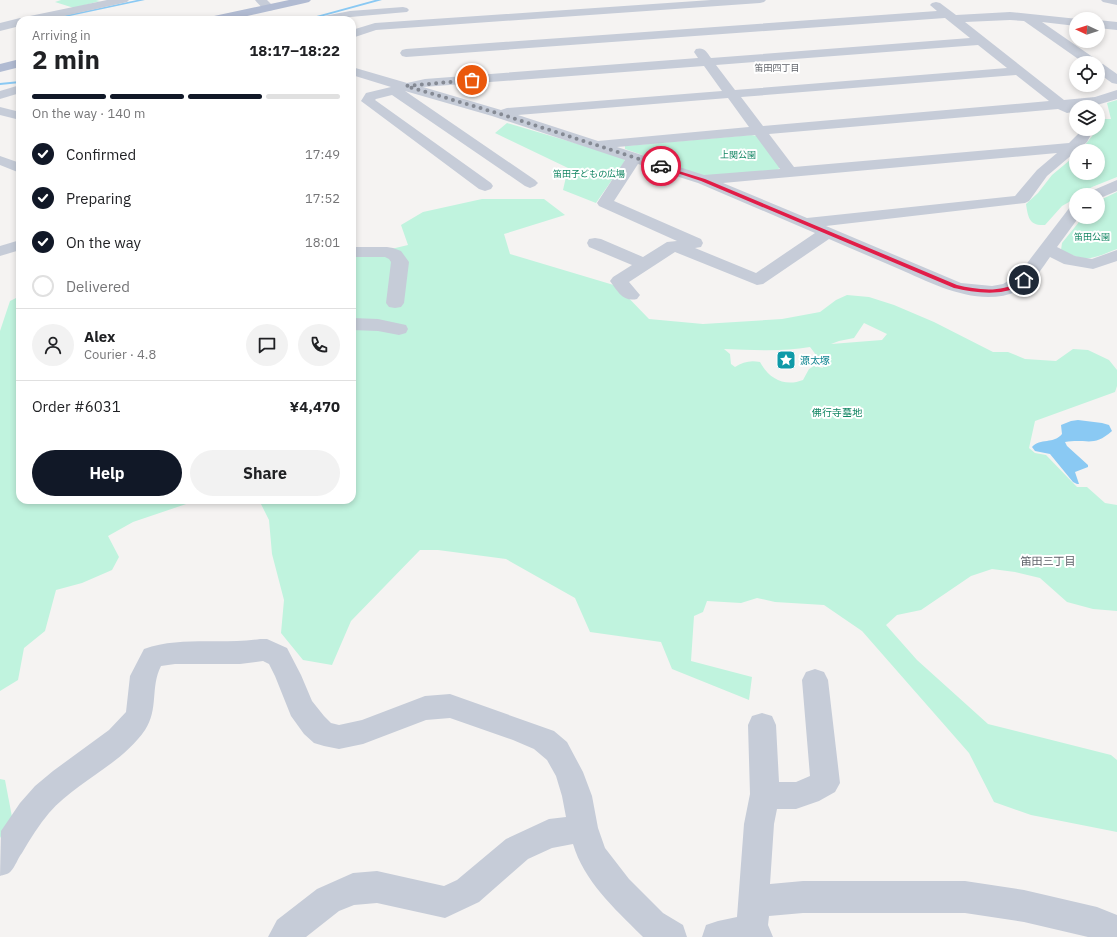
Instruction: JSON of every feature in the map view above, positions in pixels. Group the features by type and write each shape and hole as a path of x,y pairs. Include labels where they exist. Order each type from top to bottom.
{"main road":[{"path":"227,16 265,4 305,0"},
{"path":"0,68 16,64"}],"street":[{"path":"49,16 123,0"},
{"path":"406,53 677,14 760,0"},
{"path":"929,0 1069,111"},
{"path":"1107,0 1117,2"},
{"path":"341,16 411,9"},
{"path":"677,14 707,62 789,172"},
{"path":"356,33 375,27 400,25 677,14 950,17 1003,16 1069,21"},
{"path":"1026,17 1082,56"},
{"path":"0,27 16,23"},
{"path":"400,25 406,53 406,80"},
{"path":"1105,25 1116,27"},
{"path":"485,186 368,101 370,96 406,80 707,62 980,41"},
{"path":"356,71 406,80 497,113 703,180 956,287 971,290 992,291 1017,286 1024,280 1069,219"},
{"path":"497,113 1018,71"},
{"path":"1105,72 1117,80"},
{"path":"406,80 530,183"},
{"path":"0,95 16,89"},
{"path":"594,144 1061,105 1097,101 1117,94"},
{"path":"0,111 16,115"},
{"path":"1076,144 1083,136"},
{"path":"703,180 1069,147"},
{"path":"806,223 1019,200 1023,198 1042,173 1069,150"},
{"path":"634,158 605,203 764,275"},
{"path":"0,160 16,166"},
{"path":"1105,190 1117,185"},
{"path":"631,295 619,280 673,246 756,280 828,232"},
{"path":"595,243 644,264"},
{"path":"0,251 16,247"},
{"path":"1047,249 1070,260 1093,264 1117,255"},
{"path":"356,252 387,252 395,255 400,262 395,303"},
{"path":"356,324 378,325 399,329"},
{"path":"0,861 37,804 55,787 108,747 136,720 142,707 143,676 153,657 175,653 240,653 267,650 278,656 288,675 301,708 314,725 324,734 339,737 363,732 425,708 450,706 544,740 557,752 569,772 577,796 592,856 618,890 652,924 670,937"},
{"path":"765,794 793,796 804,794 825,783 816,680"},
{"path":"754,923 759,824 765,794 762,726"},
{"path":"284,937 288,931 328,900 353,889 377,887 445,902 468,891 517,849 549,834 584,828"},
{"path":"718,937 754,923 803,897 965,897 1024,906 1097,923 1117,932"}],"green space":[{"path":"61,0 100,1 74,8 55,2"},
{"path":"1117,100 1117,177 1090,188 1069,188 1069,202 1062,206 1045,225 1032,222 1029,217 1026,204 1038,193 1052,175 1069,161 1069,180 1105,180 1105,144 1086,144 1092,136 1105,136 1105,119 1111,119 1107,103"},
{"name":"笛田子どもの広場","path":"507,123 622,157 625,161 596,203 563,190 568,168 495,133"},
{"name":"上関公園","path":"751,135 758,136 781,167 777,170 704,176 625,149 625,146"},
{"name":"笛田公園","path":"1117,192 1117,249 1089,258 1077,257 1061,250 1062,243 1077,224 1105,224 1105,198"},
{"name":"佛行寺墓地","path":"482,199 544,199 565,215 504,234 510,254 617,286 649,319 703,324 782,319 820,312 836,300 847,295 869,297 894,305 934,322 993,352 1008,352 1025,359 1056,361 1073,349 1088,350 1109,360 1117,370 1117,386 1115,392 1035,421 1029,448 1035,453 1046,455 1077,487 1087,487 1105,503 1117,505 1117,611 1093,609 1067,602 1040,578 1015,572 992,569 971,576 921,610 897,615 886,625 917,660 988,724 1111,755 1117,760 1117,832 1031,815 994,802 969,753 862,631 824,605 775,602 757,598 741,603 707,601 703,612 694,616 691,661 752,677 749,700 672,669 661,642 590,632 575,598 506,559 438,550 420,550 351,621 332,665 303,660 281,633 284,600 272,554 269,520 261,504 356,504 356,256 370,254 408,245 401,225 423,212","holes":["864,323 887,334 882,340 831,344 854,338","810,347 820,360 823,368 814,366 809,369 803,380 790,383 773,377 760,362 747,362 735,367 731,364 730,354 724,349 778,350"]},
{"path":"16,298 16,504 186,504 133,522 108,536 119,557 112,570 82,583 56,590 45,631 24,648 18,680 0,691 0,331 10,301"},
{"path":"0,779 5,780 12,817 0,838"}],"water":[{"path":"1078,420 1109,425 1112,431 1095,441 1065,442 1067,446 1088,465 1088,467 1075,472 1079,484 1077,484 1073,482 1050,454 1035,451 1032,447 1035,444 1059,437 1062,434 1061,425"}],"waterway":[{"path":"65,16 143,0"},
{"path":"319,16 380,0"},
{"path":"0,84 16,82"}],"way so far":[{"path":"472,80 425,83 406,86 497,113 661,166"}],"place":[{"name":"源太塚","path":"786,360"}],"district":[{"name":"笛田四丁目","path":"777,68"},
{"name":"笛田三丁目","path":"1048,561"}],"route":[{"path":"661,166 703,180 860,245 956,287 971,290 992,291 1017,286 1024,280"}]}
